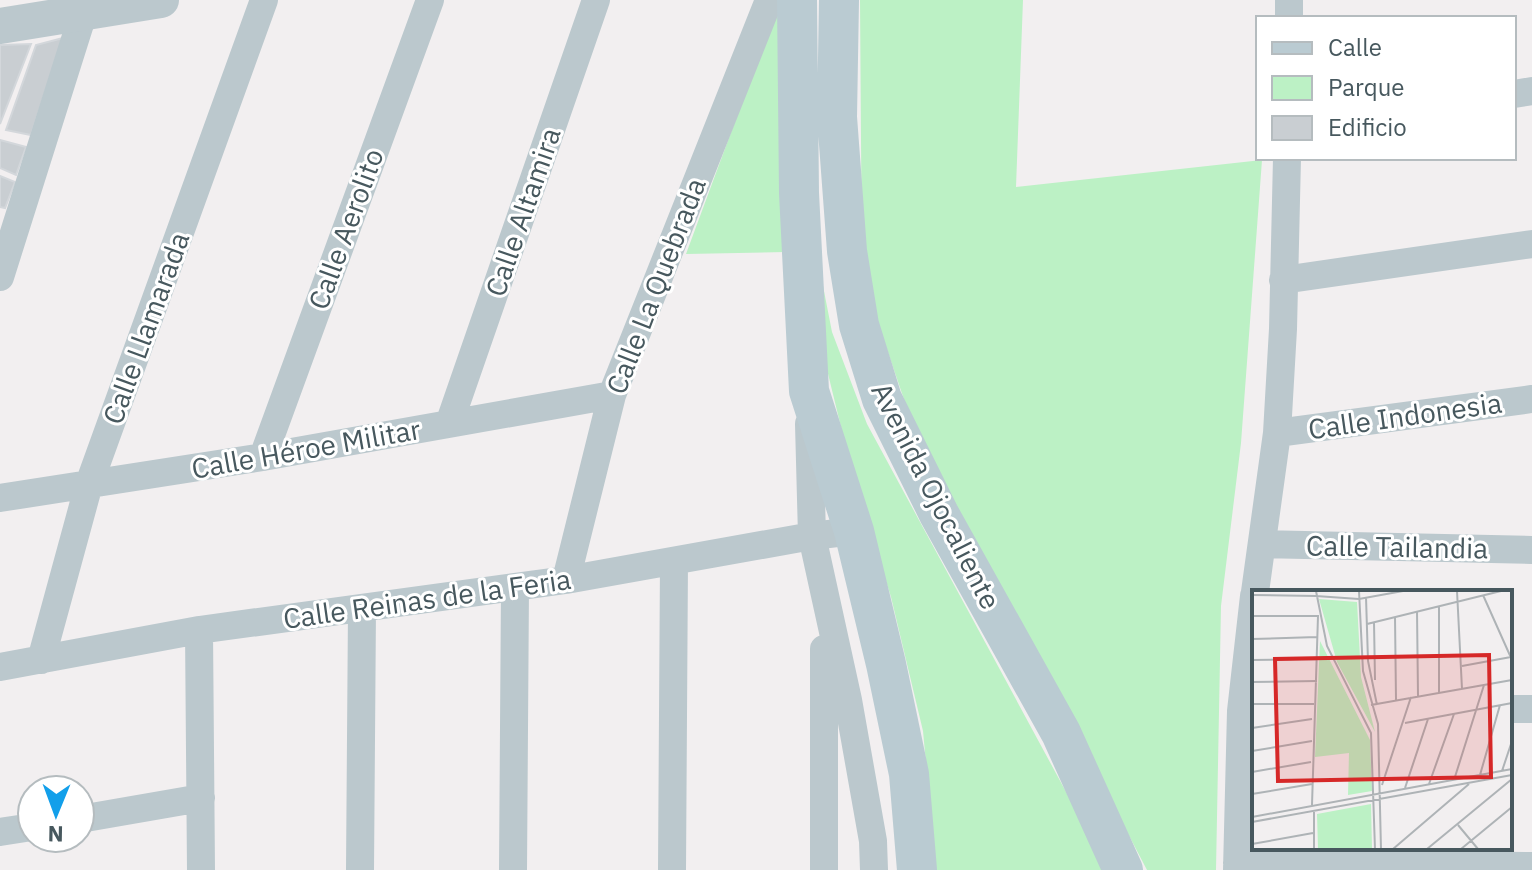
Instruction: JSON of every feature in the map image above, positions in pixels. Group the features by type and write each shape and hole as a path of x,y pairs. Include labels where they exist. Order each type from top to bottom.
{"main road":[{"path":"797,0 799,193 809,391 854,531 886,664 909,774 917,870"},
{"name":"Avenida Ojocaliente","path":"839,0 837,117 847,251 859,325 882,399 939,514 1061,733 1123,870"}],"street":[{"path":"0,26 161,0"},
{"name":"Calle Llamarada","path":"41,660 89,484 264,0"},
{"name":"Calle Aerolito","path":"263,457 430,0"},
{"name":"Calle Altamira","path":"449,424 596,0"},
{"name":"Calle La Quebrada","path":"566,580 612,395 769,0"},
{"path":"0,277 84,11"},
{"path":"1255,590 1277,433 1287,160"},
{"path":"1283,280 1532,244"},
{"path":"809,391 812,536 850,716 873,841 874,870"},
{"name":"Calle Héroe Militar","path":"0,498 263,457 612,395"},
{"name":"Calle Indonesia","path":"1277,433 1532,399"},
{"name":"Calle Reinas de la Feria","path":"0,667 199,630 566,580 854,531"},
{"name":"Calle Tailandia","path":"1262,544 1532,550"},
{"path":"672,870 674,561"},
{"path":"513,870 515,587"},
{"path":"824,870 825,596"},
{"path":"360,870 362,608"},
{"path":"1252,627 1237,867 1532,866"},
{"path":"199,630 201,870"},
{"path":"96,816 201,798"}],"green space":[{"path":"780,0 786,252 686,254"},
{"path":"860,0 1023,0 1016,187 1262,160 1241,443 1221,606 1216,870 1147,870 910,417 862,276"},
{"path":"815,245 832,332 867,424 1091,838 1104,870 936,870 923,731 891,597 852,472 820,341"}],"building":[{"path":"63,38 31,135 6,130 36,45"},
{"path":"31,44 0,124 0,45"},
{"path":"0,140 26,147 16,175 0,168"},
{"path":"0,176 15,182 5,208 0,207"}]}
